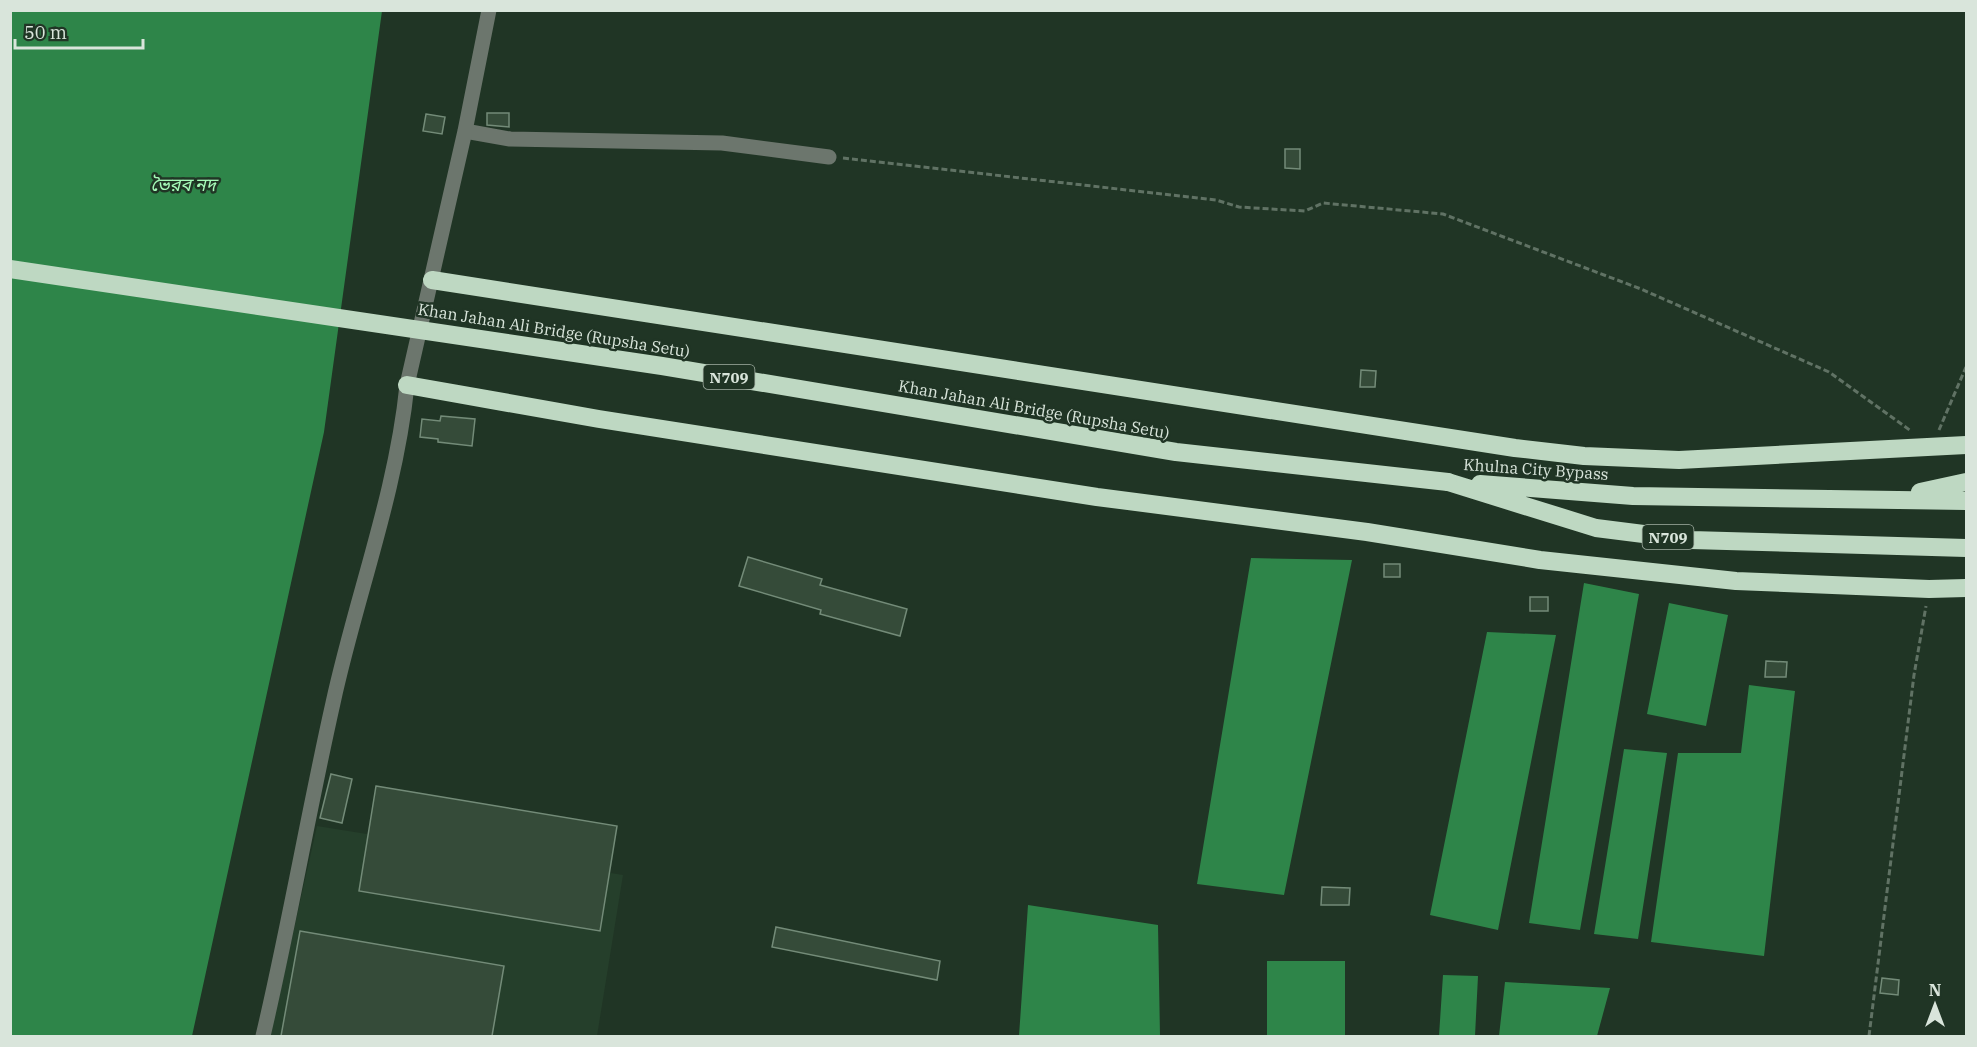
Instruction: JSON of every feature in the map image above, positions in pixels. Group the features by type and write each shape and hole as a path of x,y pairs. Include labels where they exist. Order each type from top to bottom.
{"highway":[{"name":"Khan Jahan Ali Bridge (Rupsha Setu)","path":"10,269 662,366 1176,453 1448,482"},
{"path":"432,280 1515,448 1584,456 1679,460 1937,440 1966,445"},
{"path":"407,385 611,421 1097,497 1367,532 1540,560 1736,580 1929,589 1966,588"},
{"name":"Khulna City Bypass","path":"1448,482 1633,496 1796,500 1895,498 1966,501"},
{"name":"Khulna City Bypass","path":"1448,482 1596,528 1691,540 1966,549"},
{"name":"Khulna City Bypass","path":"1895,498 1966,482"},
{"name":"Khulna City Bypass","path":"1895,498 1966,492"},
{"name":"Khulna City Bypass","path":"1895,498 1966,508"},
{"name":"Khulna City Bypass","path":"1895,547 1966,538"},
{"name":"Khulna City Bypass","path":"1895,547 1966,544"},
{"name":"Khulna City Bypass","path":"1895,547 1966,556"}],"street":[{"path":"263,1036 284,948 333,702 398,445 407,385 465,131 489,10"},
{"path":"465,131 510,139 722,143 829,157"}],"path":[{"path":"829,157 1216,200 1239,207 1305,211 1323,203 1443,214 1641,289 1829,372 1937,440 1966,367"},
{"path":"1869,1036 1914,675 1929,589"}],"shaded area":[{"path":"317,826 623,875 597,1036 270,1036"}],"water":[{"name":"ভৈরব নদ","path":"10,11 382,11 324,432 192,1036 11,1036"},
{"path":"1251,558 1352,560 1284,895 1197,884"},
{"path":"1584,583 1639,594 1580,930 1529,923"},
{"path":"1669,603 1728,615 1706,726 1647,714"},
{"path":"1487,632 1556,635 1498,930 1430,915"},
{"path":"1749,685 1795,691 1764,956 1651,942 1678,753 1741,753"},
{"path":"1624,749 1667,753 1638,939 1594,934"},
{"path":"1028,905 1158,925 1160,1036 1019,1036"},
{"path":"1267,961 1345,961 1345,1036 1267,1036"},
{"path":"1443,975 1478,976 1475,1036 1439,1036"},
{"path":"1505,982 1610,988 1597,1036 1499,1036"}],"building":[{"path":"487,113 509,113 509,127 487,125"},
{"path":"426,114 445,117 442,134 423,131"},
{"path":"1285,149 1300,149 1300,169 1285,168"},
{"path":"1361,370 1376,371 1375,387 1360,387"},
{"path":"441,416 475,419 472,446 438,442 438,439 420,437 422,419 440,421"},
{"path":"748,557 822,579 820,585 907,609 900,636 820,614 821,610 739,586"},
{"path":"1384,564 1400,564 1400,577 1384,577"},
{"path":"1530,597 1548,597 1548,611 1530,611"},
{"path":"1766,661 1787,662 1786,677 1765,677"},
{"path":"331,774 352,779 342,823 320,818"},
{"path":"376,786 617,826 600,931 359,891"},
{"path":"1322,887 1350,888 1349,905 1321,905"},
{"path":"776,927 940,961 937,980 772,947"},
{"path":"300,931 504,966 492,1036 281,1036"},
{"path":"1882,978 1899,980 1898,995 1880,993"}]}
